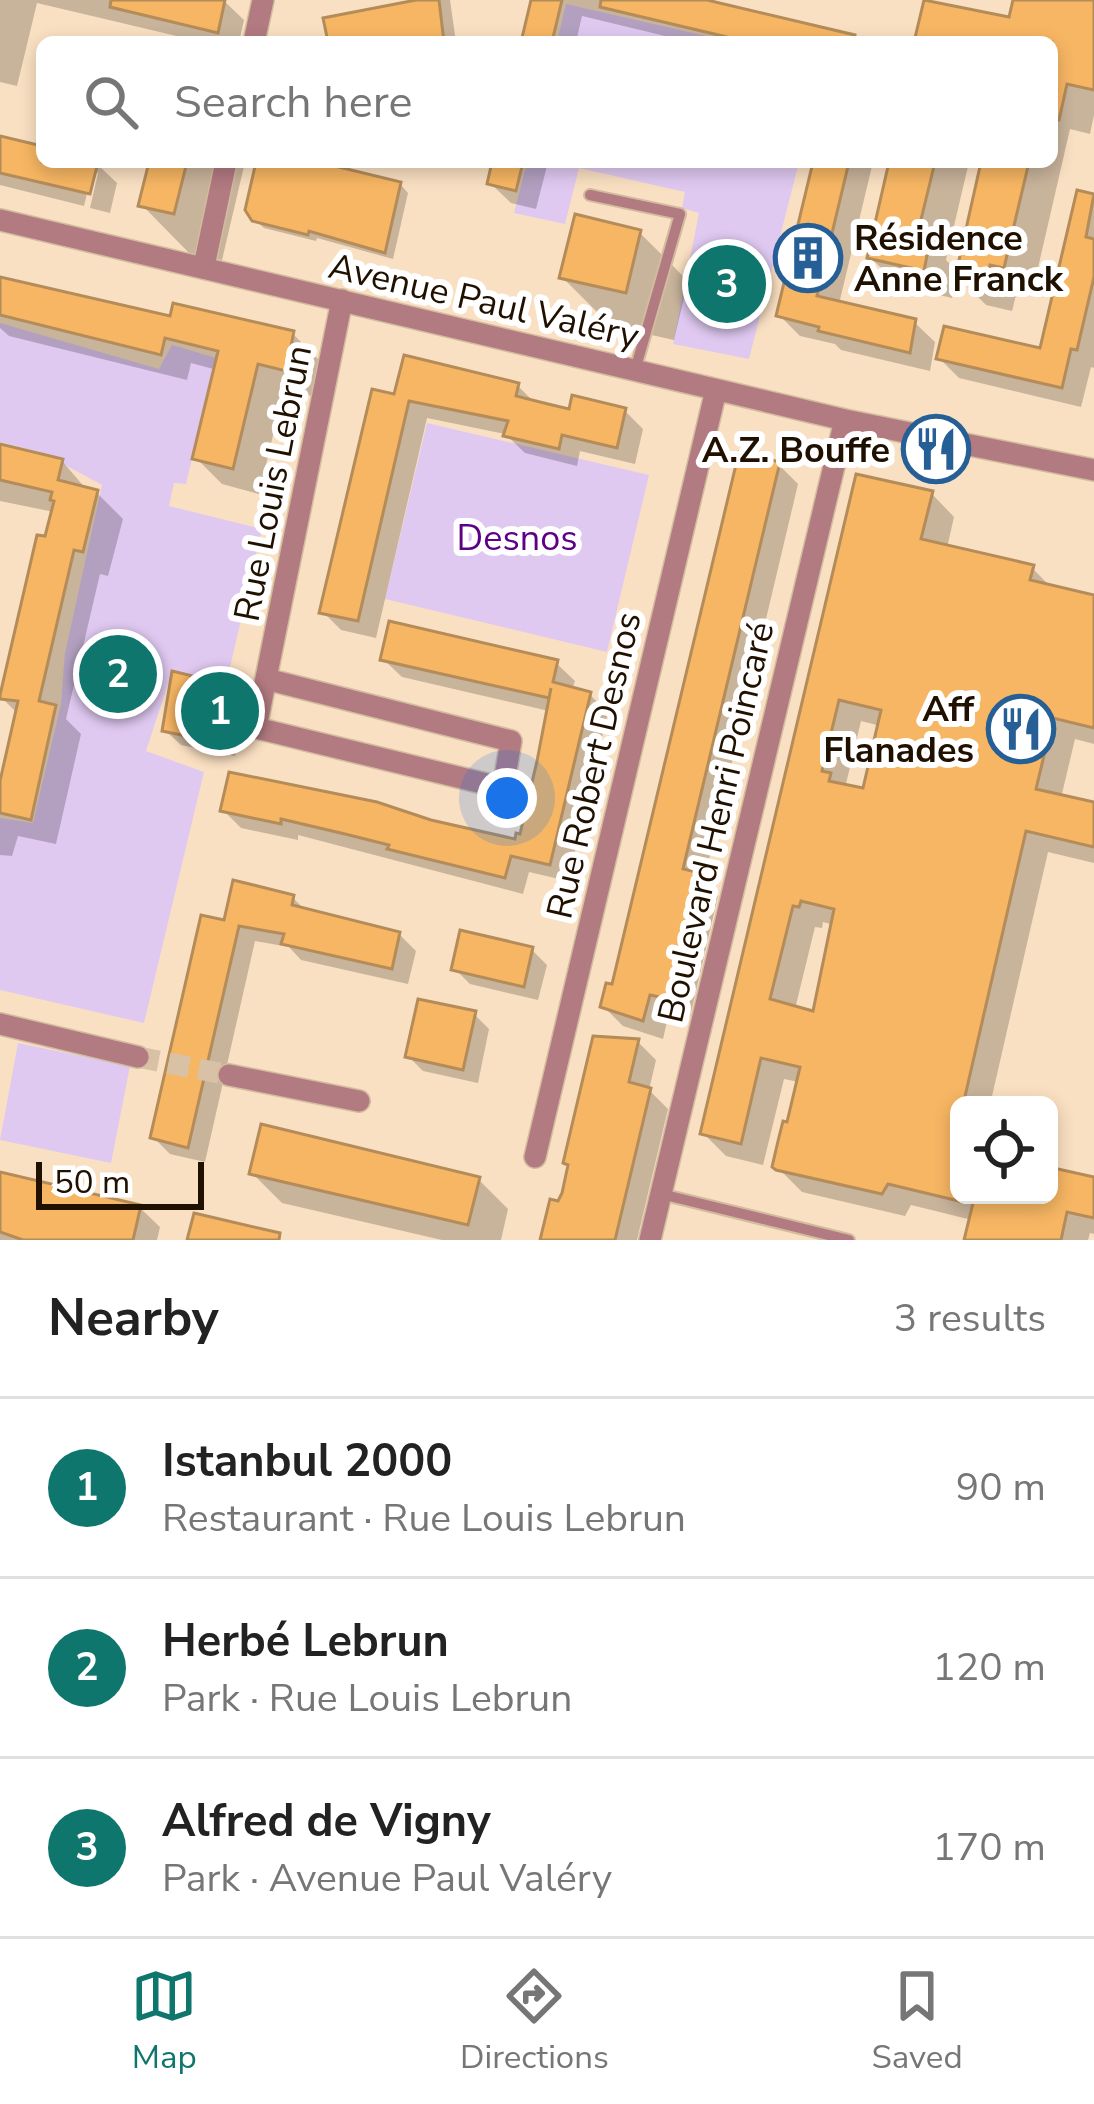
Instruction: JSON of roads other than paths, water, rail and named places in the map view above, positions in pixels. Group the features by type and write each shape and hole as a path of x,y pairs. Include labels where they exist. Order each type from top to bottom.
{"street":[{"path":"255,36 263,0"},
{"path":"203,266 225,168"},
{"name":"Avenue Paul Valéry","path":"0,220 845,420 1094,470"},
{"name":"Rue Louis Lebrun","path":"266,679 511,741 502,788 256,728 342,301"},
{"name":"Rue Robert Desnos","path":"535,1156 716,389"},
{"name":"Boulevard Henri Poincaré","path":"650,1240 845,420"},
{"path":"0,1024 138,1058"},
{"path":"230,1075 359,1101"}],"lane":[{"path":"590,195 680,214 635,370"},
{"path":"661,1194 849,1240"}],"tunnel":[{"path":"138,1057 229,1075"}],"place":[{"name":"Résidence Anne Franck","path":"808,258"},
{"name":"Alfred de Vigny","path":"727,284"},
{"name":"A.Z. Bouffe","path":"936,449"},
{"name":"Herbé Lebrun","path":"118,674"},
{"name":"Istanbul 2000","path":"220,711"},
{"name":"Aff Flanades","path":"1021,729"}],"park label":[{"name":"Desnos","path":"517,537"}]}
